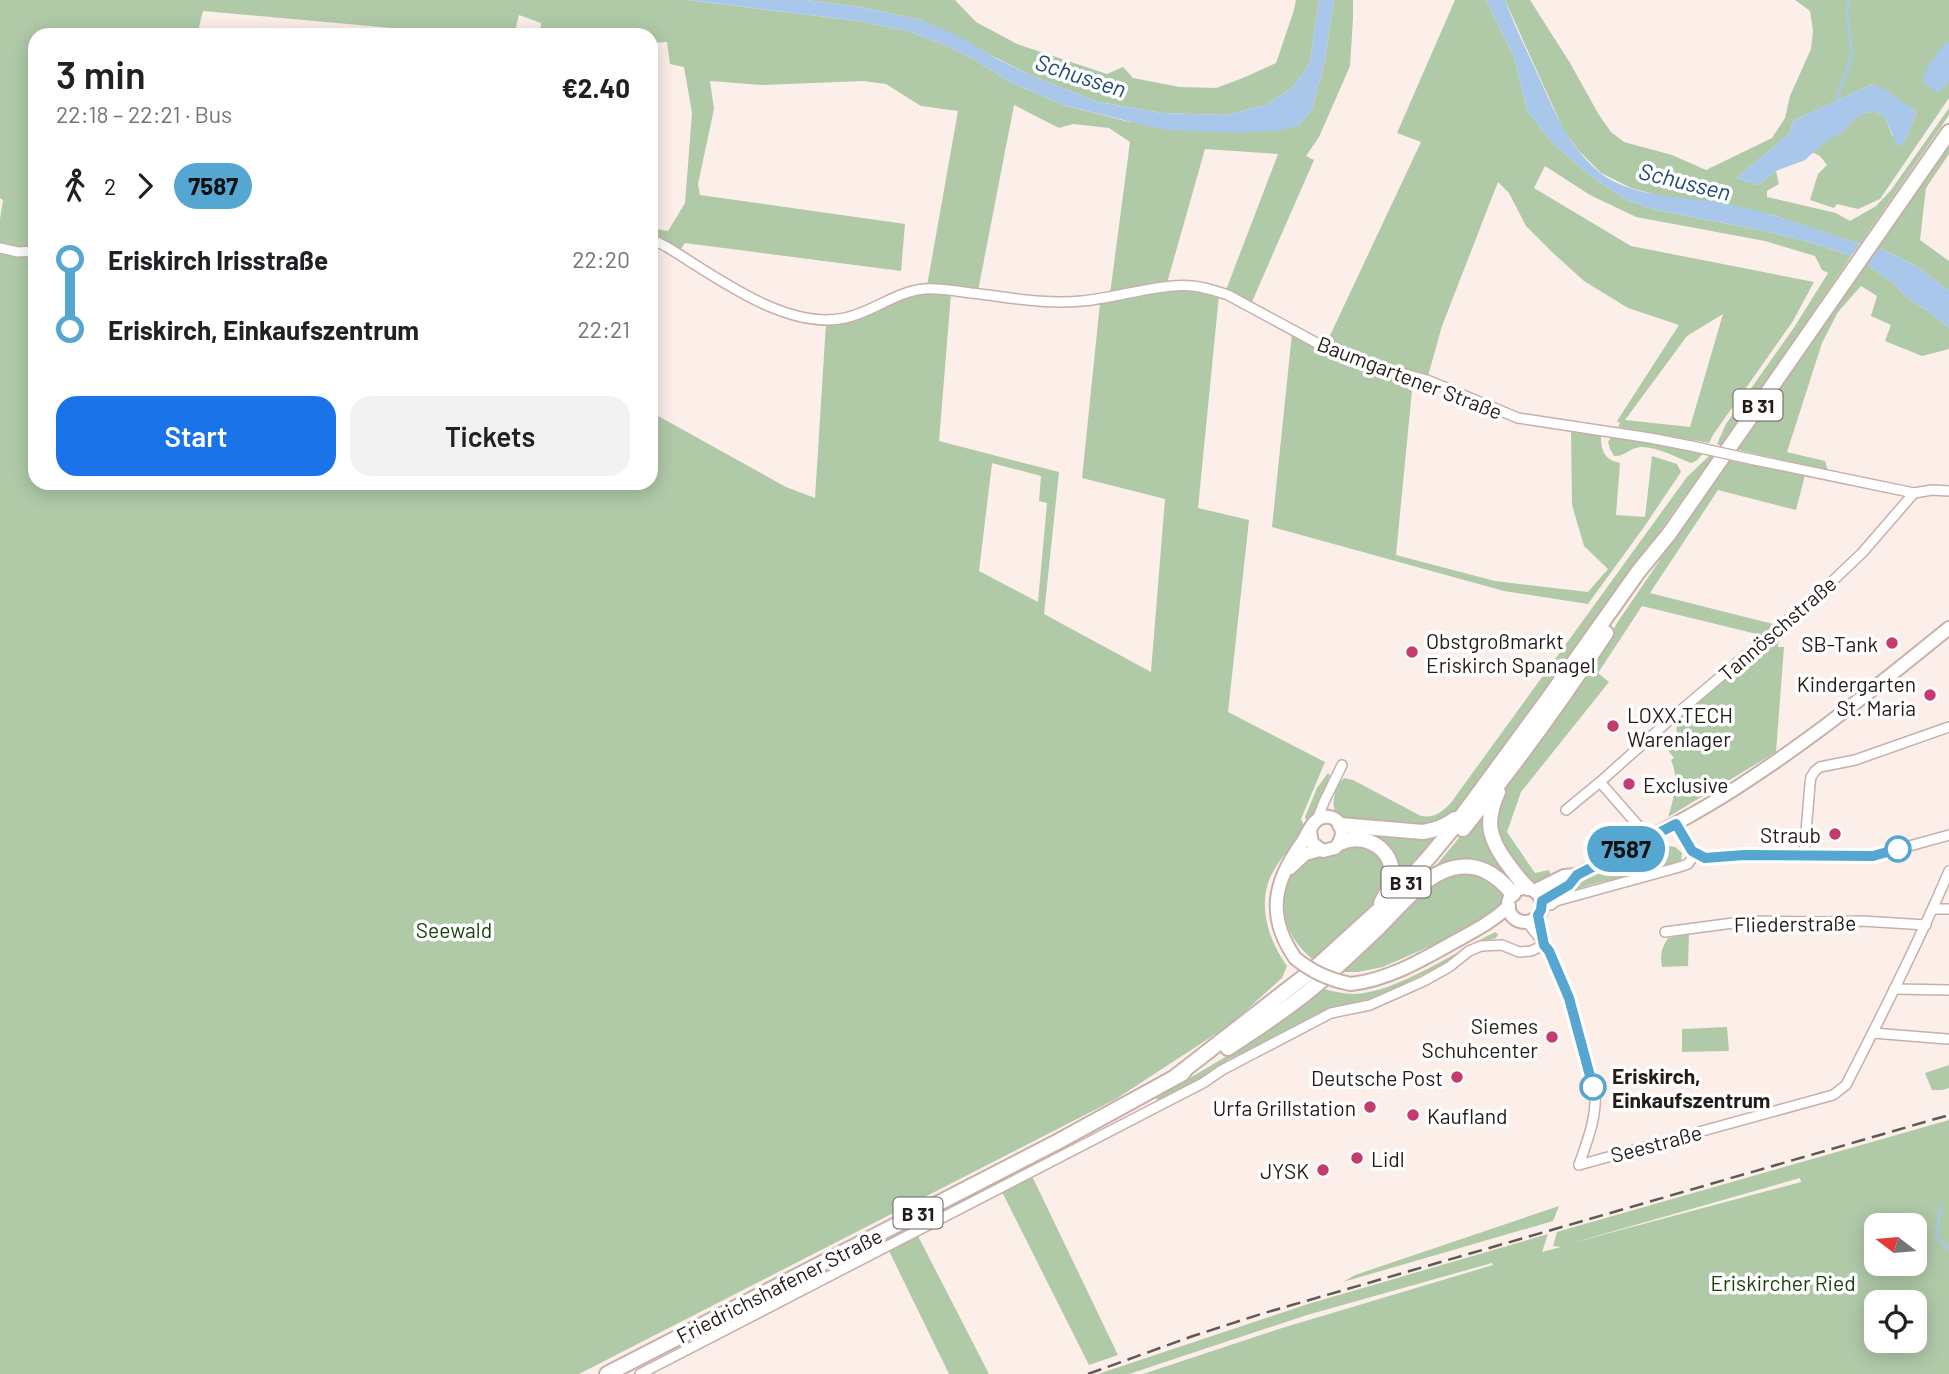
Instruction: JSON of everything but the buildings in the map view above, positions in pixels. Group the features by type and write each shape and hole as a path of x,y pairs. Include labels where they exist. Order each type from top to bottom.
{"main road":[{"name":"B 31","path":"1175,1077 1229,1047 1290,1005 1343,961 1402,903 1517,762 1644,576 1669,534 1949,131"},
{"name":"B 31","path":"1175,1077 1314,969 1391,899 1453,828 1638,572 1669,534"},
{"path":"1517,762 1494,800 1489,824 1493,841 1500,853 1521,883 1539,896"},
{"path":"1336,822 1402,832 1433,831 1454,820 1477,794"},
{"path":"1340,844 1348,840 1363,840 1377,845 1389,860 1392,870 1390,886 1379,906 1354,932"},
{"path":"1402,903 1442,872 1467,866 1497,877 1512,905"},
{"name":"Friedrichshafener Straße","path":"607,1374 1059,1141 1175,1077"}],"street":[{"name":"Baumgartener Straße","path":"658,242 758,302 792,316 821,320 842,319 860,314 905,293 925,289 1060,303 1098,300 1190,285 1228,295 1338,353 1368,365 1427,380 1518,418 1650,438 1914,493 1949,491"},
{"path":"0,248 28,251"},
{"name":"Tannöschstraße","path":"1566,810 1822,591 1862,553 1914,493"},
{"path":"1539,896 1569,885 1577,875 1676,824 1735,789 1799,746 1949,628"},
{"path":"1804,855 1810,784 1815,771 1820,767 1855,760 1949,727"},
{"path":"1342,765 1313,825 1292,855 1276,900 1284,939 1295,958 1313,972 1351,984 1378,979 1420,961 1494,920 1512,905 1518,890 1556,901 1688,864 1695,853"},
{"path":"1600,782 1649,838"},
{"path":"1283,876 1305,854 1332,850 1340,844 1343,834 1336,822 1328,796"},
{"path":"1313,825 1326,817 1336,822"},
{"path":"1676,824 1695,853 1710,858 1873,856 1948,837"},
{"path":"1313,825 1311,841 1320,850"},
{"name":"Seestraße","path":"1532,918 1569,998 1595,1092 1596,1106 1580,1165 1833,1095 1846,1085 1926,925 1949,871"},
{"path":"1512,905 1519,920 1532,918 1541,910 1539,896"},
{"path":"1933,909 1949,909"},
{"name":"Fliederstraße","path":"1665,932 1748,921 1862,921 1926,925"},
{"path":"640,1374 1203,1083 1222,1070 1331,1013 1370,1005 1423,981 1481,946 1502,945 1519,952 1531,951 1544,945"},
{"path":"1894,989 1949,990"},
{"path":"1873,1033 1947,1039"}],"green space":[{"path":"0,0 687,0 859,21 908,31 972,58 1010,82 1063,105 1129,122 1298,126 1312,110 1325,60 1334,0 1353,0 1350,66 1319,137 1306,156 1314,160 1251,304 1226,290 1278,154 1205,149 1167,283 1110,294 1130,142 1109,128 1073,124 1059,128 1014,105 978,291 927,286 958,111 921,106 886,84 863,81 762,85 710,81 714,109 698,184 700,195 905,224 901,271 685,243 680,250 658,239 658,229 668,231 685,203 692,113 684,67 670,64 667,42 658,43 658,28 541,28 541,23 519,15 516,28 392,28 203,11 199,28 28,28 28,247 0,245 3,200 0,198"},
{"path":"806,0 955,0 976,22 1017,44 1107,74 1123,67 1133,78 1180,87 1216,88 1276,63 1296,0 1319,0 1310,62 1293,87 1266,105 1226,115 1162,113 1099,102 1034,77 921,20 860,7"},
{"path":"1455,0 1486,0 1514,57 1527,110 1553,144 1592,177 1625,199 1652,209 1765,231 1851,256 1722,446 1717,444 1726,424 1795,326 1828,273 1822,270 1815,256 1765,241 1636,217 1590,195 1545,166 1534,188 1631,246 1814,282 1793,321 1709,443 1618,427 1620,423 1617,421 1679,325 1628,308 1584,281 1526,226 1509,193 1498,182 1442,326 1428,376 1367,361 1326,344 1421,142 1397,133","holes":["1723,314 1690,427 1625,420 1687,336"]},
{"path":"1505,0 1530,0 1611,132 1624,142 1672,155 1706,170 1772,138 1785,118 1790,96 1811,49 1813,31 1810,11 1795,0 1949,0 1949,98 1880,199 1858,209 1837,204 1834,208 1810,200 1818,174 1827,165 1820,156 1812,152 1861,114 1874,111 1885,117 1892,135 1903,145 1917,112 1873,84 1793,121 1790,133 1737,178 1758,185 1776,171 1779,184 1767,191 1767,197 1836,213 1850,221 1876,206 1891,190 1949,108 1949,115 1860,244 1773,215 1657,195 1631,188 1601,173 1579,151 1564,131"},
{"path":"1949,146 1949,154 1926,188 1920,240 1949,261 1949,291 1916,266 1878,247"},
{"name":"Seewald","path":"0,251 28,253 28,490 658,490 658,416 786,487 815,498 826,323 864,317 911,294 951,294 939,441 1059,472 1044,614 1151,672 1165,499 1082,478 1100,303 1188,288 1219,295 1198,508 1249,520 1228,712 1325,762 1301,819 1304,826 1273,872 1265,896 1266,920 1270,933 1287,966 1282,978 1231,1024 1116,1099 579,1374 0,1374","holes":["992,463 1041,476 1039,501 1047,503 1038,602 979,571"]},
{"path":"1866,264 1949,328 1949,349 1922,356 1885,341 1891,325 1871,316 1877,296 1861,286 1838,312 1822,343 1787,452 1825,461 1828,471 1735,449 1850,284"},
{"path":"1292,333 1351,362 1413,380 1396,555 1495,581 1588,592 1608,569 1584,546 1572,505 1571,430 1599,434 1605,454 1620,463 1616,515 1645,517 1652,456 1677,464 1681,472 1588,604 1504,591 1272,527"},
{"path":"1612,436 1703,454 1691,463 1647,447 1637,447 1614,456 1608,442"},
{"path":"1710,455 1713,456 1566,663 1454,815 1437,826 1351,824 1337,815 1334,799 1344,778 1353,780 1421,816 1437,814 1450,804 1687,477"},
{"path":"1728,460 1805,475 1796,510 1718,490 1650,593 1777,625 1765,636 1642,606 1598,673 1609,682 1521,792 1507,832 1535,873 1549,870 1552,877 1533,885 1506,854 1496,837 1493,817 1499,797 1511,776 1590,668 1617,623"},
{"path":"1777,634 1778,647 1784,647 1776,752 1668,817 1675,789 1671,760 1674,758 1659,739 1677,738 1676,718"},
{"path":"1328,773 1330,775 1317,813 1308,824 1305,817 1317,788"},
{"path":"1489,801 1487,809 1514,881 1511,882 1503,875 1431,872"},
{"path":"1353,832 1443,832 1393,891 1395,864"},
{"path":"1368,846 1381,857 1386,867 1387,877 1382,892 1354,924 1312,959 1297,943 1287,924 1284,907 1290,880 1299,865 1309,857 1329,857 1349,847"},
{"path":"1668,846 1675,847 1682,853 1681,861 1677,865 1593,884 1559,895 1628,859"},
{"path":"1455,871 1485,874 1504,892 1499,910 1462,932 1383,967 1341,972 1443,875"},
{"path":"1495,932 1498,934 1496,938 1476,943 1449,962 1377,997 1318,1015 1228,1060 1205,1077 1160,1102 1156,1098 1264,1034 1323,989 1355,994 1372,992 1408,979"},
{"path":"1689,934 1688,966 1662,967 1662,952 1668,938"},
{"path":"1727,1027 1729,1051 1682,1052 1682,1029"},
{"path":"1949,1065 1949,1088 1932,1090 1925,1073"},
{"name":"Eriskircher Ried","path":"1949,1120 1949,1374 1143,1374 1282,1328 1493,1265 1492,1263 1307,1315 1129,1374 1098,1374 1308,1304 1548,1234 1542,1252 1561,1247 1553,1246 1557,1232","holes":["1800,1178 1801,1182 1572,1243"]},
{"path":"1032,1176 1118,1355 1089,1365 1002,1192"},
{"path":"1559,1206 1553,1221 1343,1282 1355,1275"},
{"path":"918,1236 989,1374 949,1374 889,1251"}],"water":[{"path":"687,0 806,0 860,7 921,20 959,36 1034,77 1099,102 1162,113 1226,115 1266,105 1293,87 1310,62 1319,0 1334,0 1325,60 1312,110 1298,126 1275,131 1236,133 1159,129 1063,105 1010,82 972,58 908,31 859,21"},
{"path":"1486,0 1505,0 1562,126 1588,162 1612,181 1644,192 1727,204 1761,212 1860,244 1851,256 1806,241 1652,209 1625,199 1592,177 1553,144 1527,110 1514,57"},
{"path":"1949,42 1949,81 1937,92 1923,83 1924,77 1934,57 1945,43"},
{"path":"1873,84 1917,112 1903,145 1897,145 1885,117 1874,111 1861,114 1805,160 1776,171 1758,185 1737,178 1790,133 1793,121"},
{"path":"1878,247 1916,266 1949,291 1949,328 1866,264"}],"waterway":[{"path":"1836,101 1852,56 1847,12 1849,0"},
{"path":"1941,1205 1936,1237 1949,1249"}],"railway":[{"path":"1088,1374 1261,1314 1949,1115"}],"bus line":[{"name":"7587","path":"1593,1087 1569,998 1544,945 1538,915 1542,901 1569,885 1577,875 1676,824 1692,851 1705,858 1744,855 1873,856 1898,849"}],"place":[{"name":"SB-Tank","path":"1892,643"},
{"name":"Obstgroßmarkt Eriskirch Spanagel","path":"1412,652"},
{"name":"Kindergarten St. Maria","path":"1930,695"},
{"name":"LOXX.TECH Warenlager","path":"1613,726"},
{"name":"Exclusive","path":"1629,784"},
{"name":"Straub","path":"1835,834"},
{"name":"Siemes Schuhcenter","path":"1552,1037"},
{"name":"Deutsche Post","path":"1457,1077"},
{"name":"Eriskirch, Einkaufszentrum","path":"1593,1087"},
{"name":"Urfa Grillstation","path":"1370,1107"},
{"name":"Kaufland","path":"1413,1115"},
{"name":"Lidl","path":"1357,1158"},
{"name":"JYSK","path":"1323,1170"}],"water label":[{"name":"Schussen","path":"1081,75"},
{"name":"Schussen","path":"1685,181"}]}
